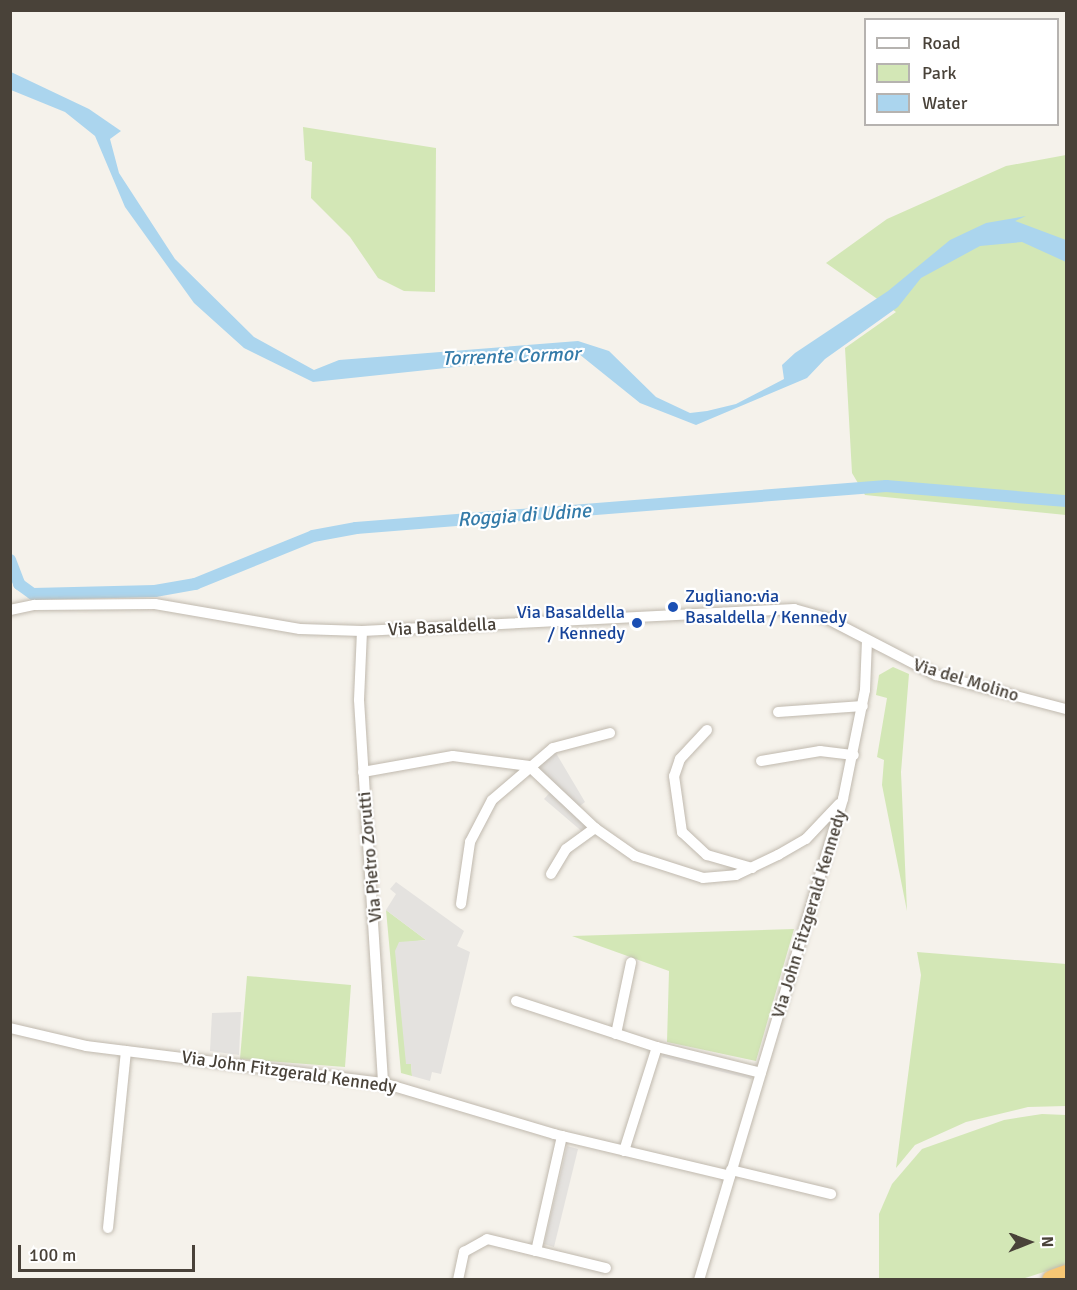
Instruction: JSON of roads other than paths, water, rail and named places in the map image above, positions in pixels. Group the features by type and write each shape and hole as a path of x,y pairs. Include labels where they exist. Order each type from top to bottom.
{"highway":[{"path":"1052,1280 1066,1275"}],"street":[{"name":"Via Basaldella","path":"10,610 34,605 155,604 300,629 362,631 794,609 828,619 868,642"},
{"name":"Via Pietro Zorutti","path":"362,631 363,772 383,1083"},
{"name":"Via John Fitzgerald Kennedy","path":"699,1280 843,799 854,755 862,706 868,642"},
{"name":"Via del Molino","path":"868,642 936,675 1066,709"},
{"path":"778,712 862,706"},
{"path":"707,730 674,776 682,832 707,855 752,868"},
{"path":"461,904 464,865 480,819 492,800 529,766 568,741 610,733"},
{"path":"761,761 820,751 854,755"},
{"path":"363,772 453,756 529,766 594,828 635,856 678,874 723,878 752,868 806,839 843,799"},
{"path":"551,874 567,849 594,828"},
{"path":"616,1034 631,963"},
{"path":"516,1001 657,1047 762,1073"},
{"name":"Via John Fitzgerald Kennedy","path":"10,1028 126,1051 383,1083 562,1136 831,1194"},
{"path":"624,1151 657,1047"},
{"path":"108,1228 126,1051"},
{"path":"536,1251 562,1136"},
{"path":"458,1280 464,1252 487,1239 606,1268"}],"water":[{"name":"Torrente Cormor","path":"11,72 89,109 121,131 110,139 119,173 175,259 254,337 314,370 339,360 578,341 609,351 656,397 690,413 707,411 736,404 784,379 782,365 795,353 888,291 950,240 986,223 1026,216 1015,221 1066,240 1066,262 1022,242 980,246 921,278 898,307 825,359 807,378 696,425 640,403 579,354 313,382 244,348 194,303 125,207 95,136 65,112 11,90"}],"waterway":[{"name":"Roggia di Udine","path":"10,560 19,584 33,594 155,591 195,584 313,536 356,528 886,486 1066,501"}],"place":[{"name":"Zugliano:via Basaldella / Kennedy","path":"673,607"},
{"name":"Via Basaldella / Kennedy","path":"637,623"}]}
